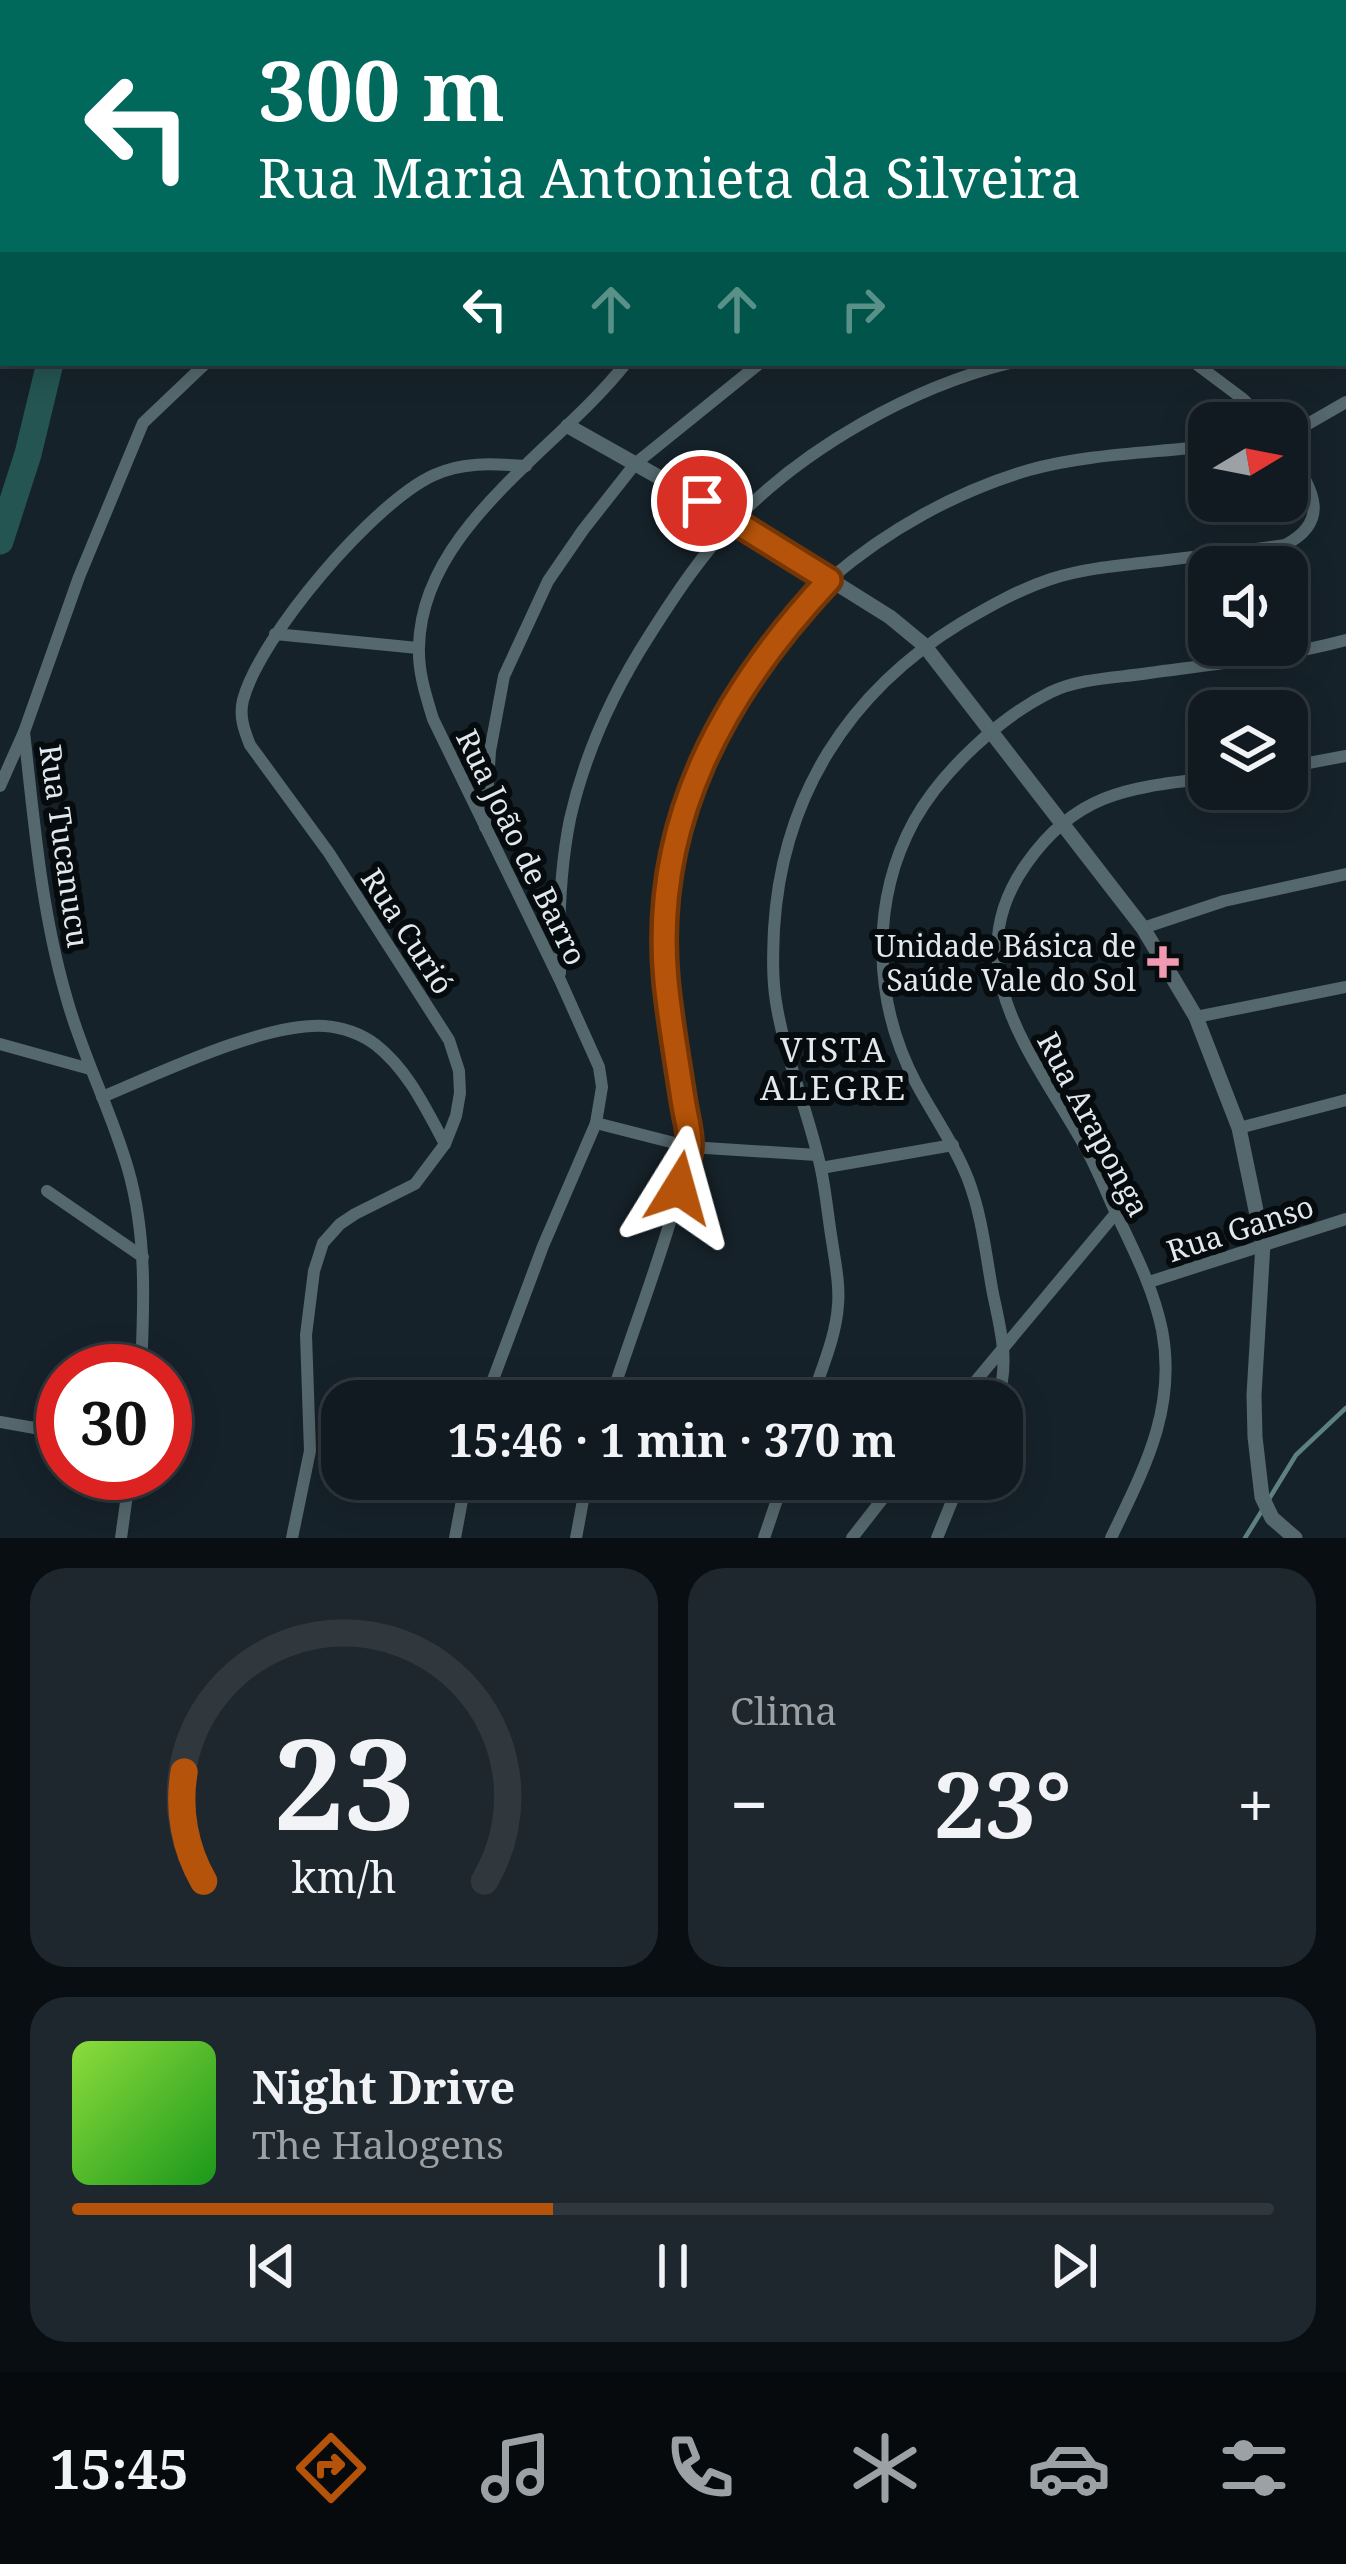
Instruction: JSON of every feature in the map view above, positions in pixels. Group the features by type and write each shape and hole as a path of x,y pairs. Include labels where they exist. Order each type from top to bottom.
{"street":[{"path":"0,260 0,312"},
{"name":"Rua Tucanucu","path":"141,1344 143,1257 137,1205 64,992 35,831 24,732 79,577 143,423 203,366"},
{"name":"Rua João de Barro","path":"493,1380 560,1203 596,1123 602,1097 599,1067 433,719 418,648 428,593 443,560 471,524 623,366"},
{"path":"484,828 490,751 504,676 548,581 635,464 756,366"},
{"path":"560,980 566,839 579,789 606,711 689,574 735,520 803,462 935,388 1001,366"},
{"path":"1199,366 1246,402"},
{"path":"1308,424 1346,402"},
{"path":"568,426 735,520 890,617 924,645 1143,928 1196,1017 1239,1128 1263,1244 1254,1395 1262,1497 1272,1518 1295,1538"},
{"path":"617,1380 690,1147 666,980 667,894 680,824 718,729 741,688 829,580 915,519 1004,478 1062,463 1188,448"},
{"name":"Rua Curió","path":"292,1538 310,1451 306,1335 314,1270 323,1243 355,1214 416,1184 445,1144 456,1116 459,1071 449,1040 328,853 250,745 243,728 242,703 275,634 301,599 393,502 435,474 468,465 526,466"},
{"path":"818,1380 838,1302 819,1161 775,998 774,933 783,854 830,748 861,707 924,645 996,602 1057,577 1107,567 1286,545 1311,525 1315,508 1308,487"},
{"path":"275,634 418,648"},
{"path":"1002,1380 1004,1346 973,1196 953,1145 915,1082 898,1041 883,964 884,906 897,858 920,811 950,769 1052,692 1289,654 1346,640"},
{"path":"0,786 24,732"},
{"path":"1308,763 1346,756"},
{"name":"Rua Araponga","path":"1111,1538 1154,1443 1165,1405 1162,1332 1149,1282 1088,1151 1008,1013 999,982 1000,919 1011,889 1062,821 1118,793 1188,781"},
{"path":"1143,928 1224,901 1346,874"},
{"path":"1196,1017 1346,987"},
{"path":"102,1097 248,1040 324,1026 352,1031 375,1044 416,1090 445,1144"},
{"path":"0,1044 90,1069"},
{"path":"1239,1128 1346,1100"},
{"path":"596,1123 690,1147 819,1161 953,1145"},
{"path":"47,1191 143,1257"},
{"path":"976,1380 1116,1213"},
{"name":"Rua Ganso","path":"1149,1282 1346,1220"},
{"path":"980,1375 983,1380"},
{"path":"0,1422 36,1428"},
{"path":"121,1538 126,1500"},
{"path":"455,1538 462,1500"},
{"path":"576,1538 583,1500"},
{"path":"764,1538 777,1500"},
{"path":"851,1538 881,1500"},
{"path":"937,1538 952,1500"}],"waterway":[{"path":"0,541 49,366"},
{"path":"1269,1499 1296,1455 1346,1408"},
{"path":"1245,1538 1263,1509"}],"place":[{"name":"Unidade Básica de Saúde Vale do Sol","path":"1163,962"}],"district":[{"name":"VISTA ALEGRE","path":"834,1068"}],"route":[{"path":"679,1188 690,1147 664,947 669,878 680,824 698,772 741,688 829,580 702,501"}]}
